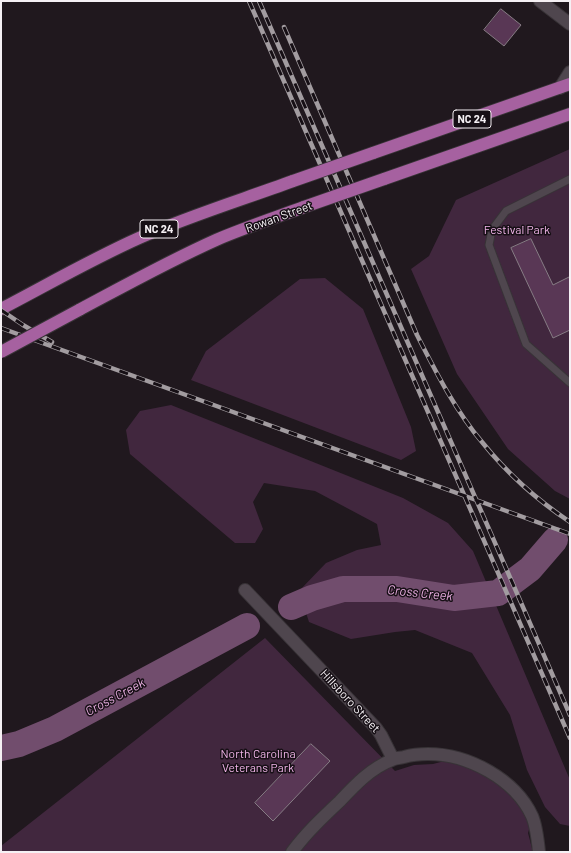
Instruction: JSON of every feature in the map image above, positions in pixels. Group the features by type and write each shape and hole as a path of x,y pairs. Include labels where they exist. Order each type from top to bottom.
{"main road":[{"name":"NC 24","path":"1,309 114,249 198,214 565,86"},
{"name":"Rowan Street","path":"1,352 196,249 256,224 570,114"}],"street":[{"path":"540,1 570,24"},
{"path":"565,86 570,72"},
{"name":"Hillsboro Street","path":"245,590 376,728 393,759"},
{"path":"292,852 312,828 362,778 376,768 393,759 412,755 428,754 452,757 477,765 513,788 524,801 533,817 539,852"}],"lane":[{"path":"570,179 506,211 494,227 489,245 526,344 570,383"}],"green space":[{"name":"Festival Park","path":"570,149 570,499 555,491 508,449 457,374 411,269 429,256 456,200"},
{"path":"325,278 363,309 411,427 416,451 401,460 191,380 206,351 300,279"},
{"path":"171,405 403,498 448,523 473,551 570,780 570,826 560,824 545,807 527,770 510,715 472,653 415,630 351,639 309,622 299,591 326,563 357,550 381,545 377,524 315,491 264,483 253,502 263,529 255,543 235,543 130,454 126,430 140,411"},
{"name":"North Carolina Veterans Park","path":"265,638 395,771 414,765 433,764 456,758 498,777 533,817 528,833 533,852 1,852 1,846"}],"building":[{"path":"501,9 521,25 504,46 484,30"},
{"path":"531,239 553,285 569,277 570,281 570,330 553,338 511,248"},
{"path":"311,744 330,761 273,821 255,803"}],"waterway":[{"name":"Cross Creek","path":"291,607 312,598 343,589 397,589 454,598 498,593 530,569 555,540"},
{"name":"Cross Creek","path":"1,748 19,744 55,729 247,626"}],"railway":[{"path":"249,1 570,738"},
{"path":"259,1 570,715"},
{"path":"284,27 417,335 446,390 472,430 501,464 534,495 570,522"},
{"path":"1,310 52,342"},
{"path":"1,328 570,534"}]}
